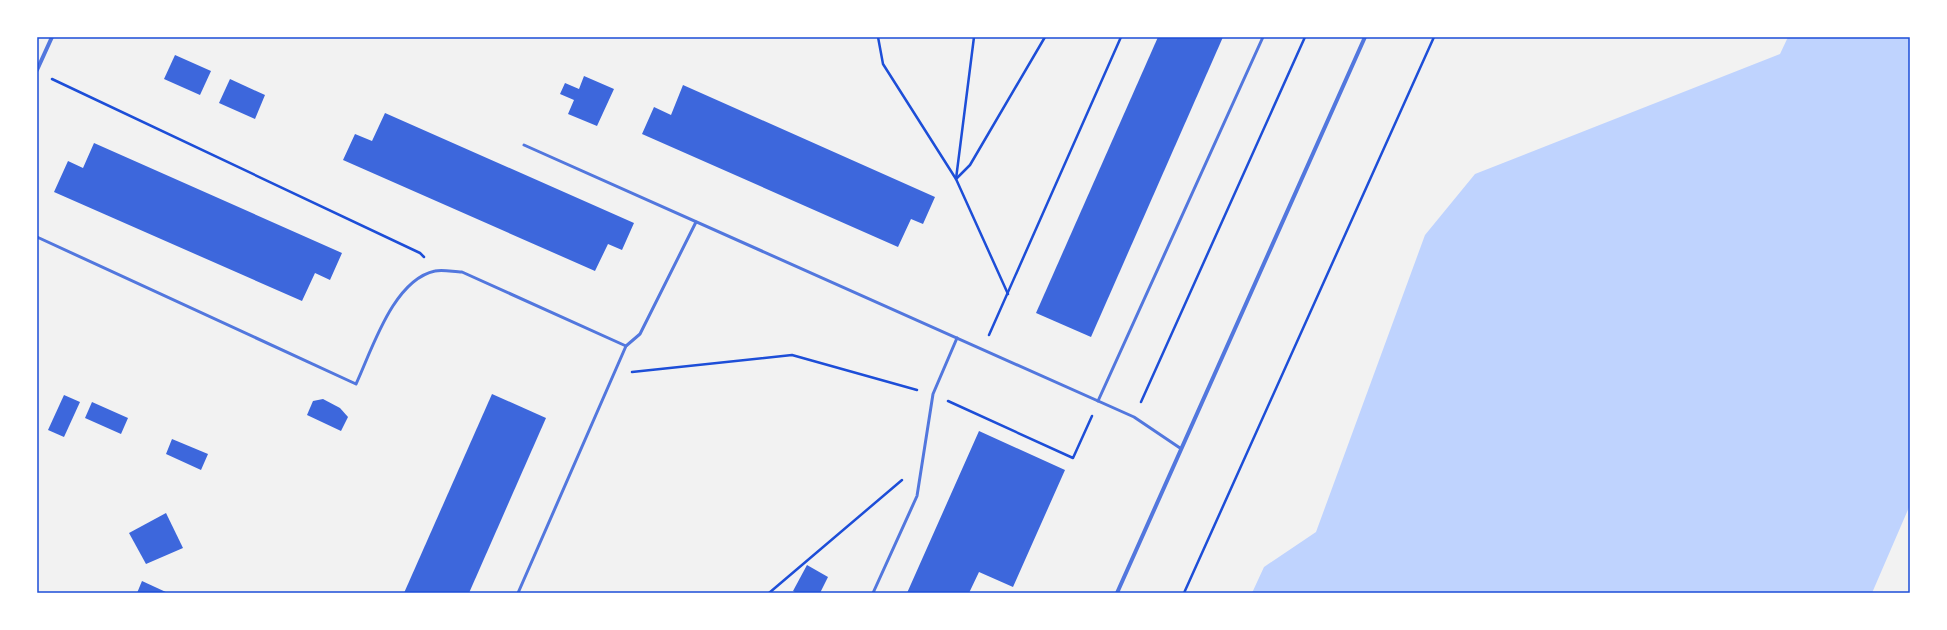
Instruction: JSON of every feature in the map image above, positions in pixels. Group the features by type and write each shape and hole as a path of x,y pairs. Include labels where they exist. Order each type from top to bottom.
{"street":[{"path":"37,70 52,37"},
{"path":"1116,593 1364,37"}],"lane":[{"path":"1098,401 1263,37"},
{"path":"524,145 1134,417 1180,448"},
{"path":"518,593 626,346 640,334 696,222"},
{"path":"37,237 356,384 392,306 414,281 435,271 462,272 626,346"},
{"path":"873,593 917,496 932,394 957,338"}],"path":[{"path":"878,37 883,64 956,179 1008,294"},
{"path":"956,179 974,37"},
{"path":"956,179 970,165 1045,37"},
{"path":"983,350 1121,37"},
{"path":"1134,417 1305,37"},
{"path":"1184,593 1434,37"},
{"path":"52,79 420,253 435,271"},
{"path":"613,374 792,355 932,394 1073,458 1098,401"},
{"path":"769,593 923,462"}],"water":[{"path":"1788,37 1910,37 1910,505 1872,593 1252,593 1264,567 1316,532 1425,235 1475,174 1780,54"}],"building":[{"path":"1158,37 1223,37 1091,337 1036,313"},
{"path":"175,55 211,71 200,95 164,79"},
{"path":"584,76 614,89 597,126 568,114 574,100 560,94 565,83 579,89"},
{"path":"230,79 265,95 255,119 219,103"},
{"path":"683,85 935,197 923,224 911,219 898,247 642,134 654,107 671,115"},
{"path":"385,113 634,223 622,250 608,244 595,271 343,160 355,134 372,141"},
{"path":"94,143 342,253 330,280 315,273 302,301 54,192 68,161 83,168"},
{"path":"492,394 546,418 469,593 404,593"},
{"path":"64,395 80,402 64,437 48,430"},
{"path":"323,399 340,408 348,417 341,431 307,415 313,401"},
{"path":"92,402 128,418 121,434 85,418"},
{"path":"979,431 1065,470 1013,587 979,572 969,593 907,593"},
{"path":"172,439 208,454 201,470 166,454"},
{"path":"166,513 183,548 146,564 129,533"},
{"path":"807,565 828,577 820,593 797,593 793,591"},
{"path":"142,581 168,593 137,593"}]}
